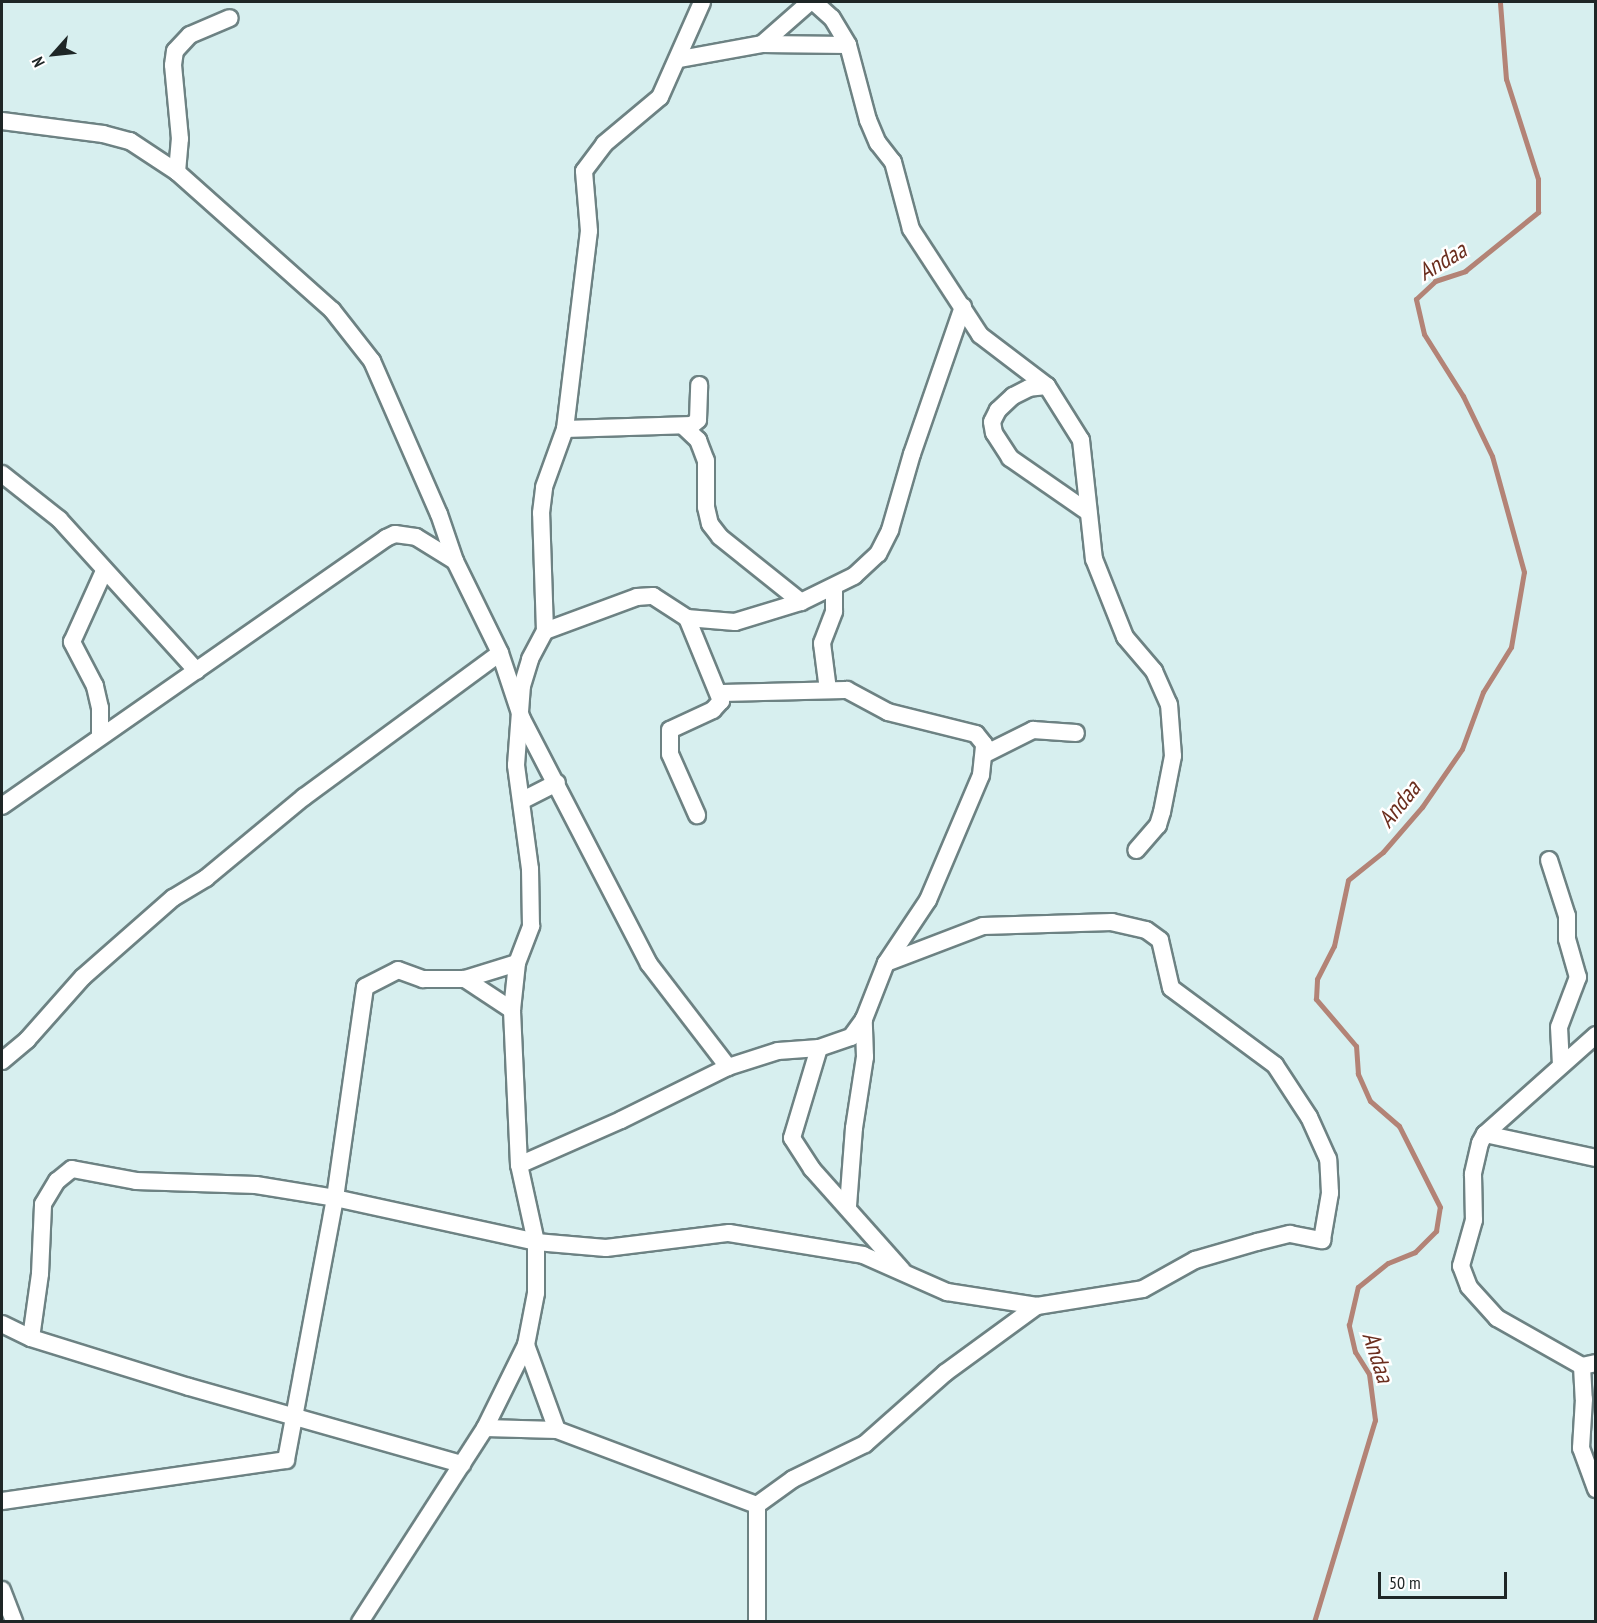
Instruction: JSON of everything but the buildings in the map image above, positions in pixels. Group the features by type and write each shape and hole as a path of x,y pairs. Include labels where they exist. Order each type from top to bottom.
{"street":[{"path":"360,1622 485,1428 526,1345 536,1293 536,1242 519,1165 512,1010 517,963 531,927 523,800 516,765 522,719 522,686 544,631 541,513 544,487 565,429 588,231 584,171 604,144 660,98 680,59 702,2"},
{"path":"762,44 812,2 837,24 848,45 868,120 878,143 893,162 911,229 980,335 1047,386 1081,440 1094,559 1125,637 1154,670 1169,704 1173,756 1162,812 1158,825 1136,850"},
{"path":"177,172 180,140 173,65 175,51 190,35 230,18"},
{"path":"680,59 762,44 848,45"},
{"path":"2,121 103,134 130,141 177,172 332,310 372,361 439,514 455,561 500,653 522,719 649,964 728,1067"},
{"path":"544,631 646,595 687,618 735,622 801,602 834,589 878,554 890,530 912,454 963,307"},
{"path":"565,429 683,426 698,420 699,385"},
{"path":"1047,386 1029,388 1013,396 998,410 992,422 994,433 1010,458 1088,512"},
{"path":"683,426 698,440 706,460 706,507 710,524 720,537 801,602"},
{"path":"2,474 58,519 197,671"},
{"path":"416,537 439,514"},
{"path":"2,806 386,538 395,534 416,537 455,561"},
{"path":"100,736 100,708 95,686 72,642 104,571"},
{"path":"828,690 822,643 832,617 834,589"},
{"path":"687,618 720,693 718,706 678,723 670,730 668,740 670,754 697,815"},
{"path":"2,1061 27,1040 83,977 173,898 207,878 304,796 500,653"},
{"path":"519,1165 621,1120 728,1067 778,1051 819,1048 851,1037 864,1019 886,963 928,900 981,775 985,754 976,734 888,712 847,690 720,693"},
{"path":"985,754 1032,730 1076,733"},
{"path":"523,800 557,783"},
{"path":"1549,860 1567,916 1567,939 1578,977 1559,1027 1561,1064"},
{"path":"31,1338 40,1274 43,1204 57,1180 72,1169 135,1181 256,1185 335,1198 536,1242 606,1248 729,1233 863,1255 946,1293 1037,1306 1143,1289 1195,1260 1290,1234 1322,1240 1330,1193 1328,1159 1309,1117 1275,1065 1180,998 1167,980 1166,954 1160,940 1146,930 1112,922 983,926 886,963"},
{"path":"2,1501 277,1464 290,1455 335,1198 365,987 398,970 423,979 465,979 517,963"},
{"path":"465,979 512,1010"},
{"path":"848,1206 854,1128 865,1057 864,1019"},
{"path":"1596,1035 1485,1134 1475,1154 1474,1220 1462,1255 1461,1266 1469,1287 1497,1318 1588,1365 1581,1448 1596,1489"},
{"path":"819,1048 792,1138 812,1169 848,1206 905,1273"},
{"path":"1485,1134 1596,1158"},
{"path":"757,1505 793,1479 865,1444 945,1373 1037,1306"},
{"path":"2,1324 31,1338 296,1419 462,1464"},
{"path":"526,1345 557,1430"},
{"path":"485,1428 557,1430 757,1505"},
{"path":"757,1505 757,1622"},
{"path":"2,1590 14,1622"}],"waterway":[{"name":"Andaa","path":"1314,1622 1375,1420 1369,1374 1355,1352 1349,1325 1358,1287 1388,1263 1415,1252 1436,1231 1440,1207 1399,1126 1370,1101 1358,1074 1356,1046 1316,999 1317,979 1334,946 1348,880 1383,852 1422,807 1462,749 1483,692 1511,647 1524,572 1492,456 1463,396 1424,334 1416,299 1435,281 1465,271 1538,212 1538,179 1506,79 1500,2"}]}
